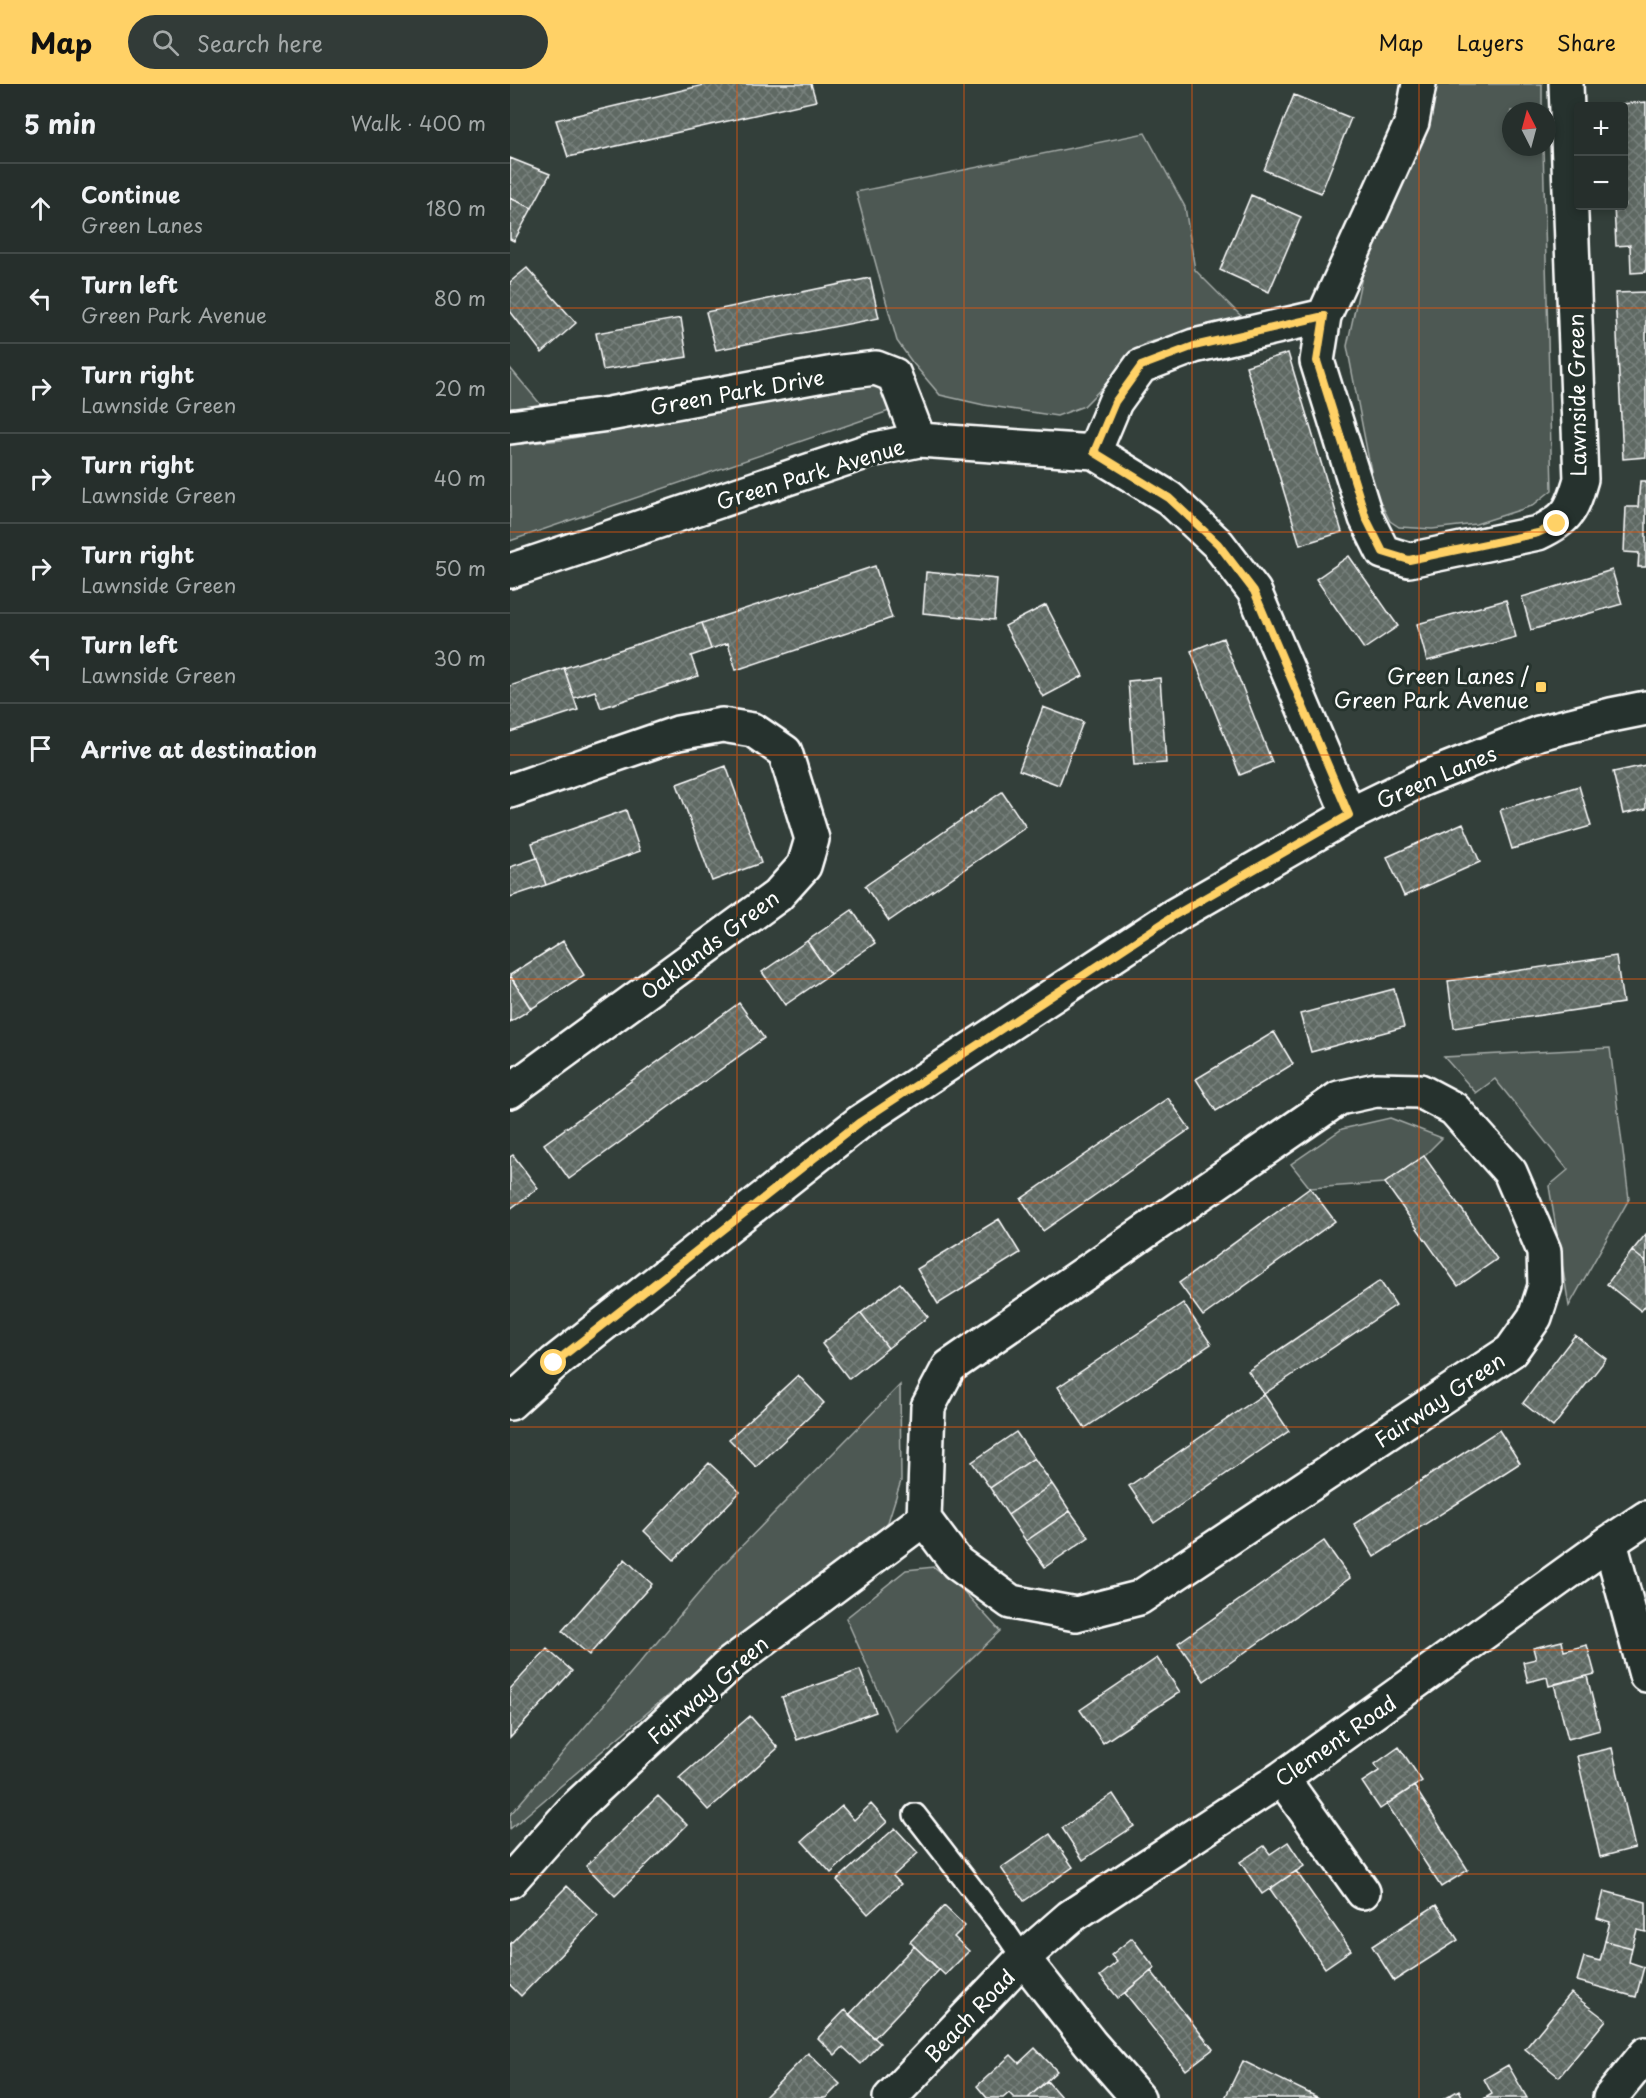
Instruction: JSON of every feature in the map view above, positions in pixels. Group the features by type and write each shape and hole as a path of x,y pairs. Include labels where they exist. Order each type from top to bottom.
{"street":[{"name":"Lawnside Green","path":"1419,84 1412,122 1324,316 1317,361 1366,518 1383,552 1409,560 1538,533 1557,524 1573,506 1581,479 1566,84"},
{"path":"1094,452 1115,402 1141,366 1194,346 1324,316"},
{"name":"Green Park Drive","path":"510,427 609,414 834,373 876,368 894,375 920,440"},
{"name":"Green Park Avenue","path":"510,571 872,450 920,440 1094,452 1169,498 1218,544 1254,591 1349,815"},
{"name":"Green Lanes","path":"510,1403 554,1363 860,1122 1175,915 1349,815 1423,779 1539,733 1646,708"},
{"name":"Oaklands Green","path":"510,791 678,733 722,724 753,730 785,752 812,839 804,866 777,896 510,1091"},
{"name":"Fairway Green","path":"1376,1090 1420,1091 1454,1109 1510,1172 1544,1251 1545,1286 1535,1317 1511,1351 1139,1598 1076,1614 1011,1602 957,1563 924,1519 928,1407 949,1367 1339,1098 1376,1090"},
{"name":"Clement Road","path":"1023,1958 1070,1917 1282,1778 1646,1518"},
{"name":"Fairway Green","path":"510,1881 574,1809 730,1664 924,1519"},
{"path":"1610,1542 1646,1675"},
{"path":"1282,1778 1364,1892"},
{"path":"1023,1958 1137,2098"},
{"name":"Beach Road","path":"890,2098 1023,1958"},
{"path":"1610,2098 1646,2054"}],"lane":[{"path":"915,1815 1023,1958"}],"shaded area":[{"path":"1434,84 1542,84 1542,102 1502,102 1502,156 1543,156 1552,490 1532,506 1476,524 1432,529 1399,527 1390,521 1375,492 1347,346 1364,267"},
{"path":"1145,133 1185,207 1195,270 1244,319 1146,343 1084,406 1057,416 984,405 940,395 897,341 856,192"},
{"path":"510,368 542,406 510,408"},
{"path":"872,383 886,391 892,410 510,541 510,445 562,440"},
{"path":"1610,1048 1629,1199 1569,1306 1549,1186 1568,1170 1495,1079 1476,1093 1444,1057"},
{"path":"1390,1118 1442,1138 1424,1156 1385,1183 1310,1188 1291,1164 1342,1129"},
{"path":"900,1385 901,1481 888,1522 858,1556 793,1599 700,1668 510,1829 510,1815 721,1567"},
{"path":"934,1567 958,1585 1000,1631 896,1731 846,1618 906,1570"}],"building":[{"path":"708,84 811,84 816,101 568,157 556,120"},
{"path":"1294,95 1351,118 1321,193 1264,170"},
{"path":"1646,102 1646,272 1631,273 1630,245 1616,246 1614,210 1628,210 1628,103"},
{"path":"510,158 550,174 532,208 510,198"},
{"path":"1251,195 1301,217 1269,292 1220,270"},
{"path":"510,198 532,208 514,241 510,239"},
{"path":"527,268 576,323 542,353 510,311 510,282"},
{"path":"870,278 879,318 716,350 706,312"},
{"path":"1646,292 1646,457 1623,459 1615,293"},
{"path":"681,318 687,357 603,370 596,333"},
{"path":"1288,353 1342,532 1300,545 1246,366"},
{"path":"1640,481 1646,481 1646,567 1638,567 1639,553 1624,552 1626,507 1638,507"},
{"path":"1349,556 1398,626 1364,649 1316,579"},
{"path":"875,566 892,618 736,670 728,643 711,649 702,623"},
{"path":"1612,570 1622,604 1531,630 1522,597"},
{"path":"926,572 997,579 994,620 923,613"},
{"path":"1506,600 1516,637 1427,661 1417,624"},
{"path":"1046,605 1083,676 1043,697 1005,626"},
{"path":"702,623 711,649 691,656 698,676 601,708 595,691 574,698 564,668"},
{"path":"1223,638 1272,762 1240,775 1191,651"},
{"path":"564,668 578,710 510,732 510,686"},
{"path":"1160,678 1166,763 1134,765 1128,681"},
{"path":"1043,707 1083,722 1059,785 1019,770"},
{"path":"1646,765 1646,809 1623,814 1613,772"},
{"path":"726,766 761,863 712,881 677,784"},
{"path":"1579,786 1591,826 1512,849 1500,810"},
{"path":"1002,792 1026,827 889,921 865,886"},
{"path":"626,810 640,851 546,885 532,843"},
{"path":"1463,823 1480,862 1404,896 1387,857"},
{"path":"537,858 546,885 510,897 510,867"},
{"path":"852,910 875,943 830,974 807,941"},
{"path":"563,941 584,975 531,1009 510,975"},
{"path":"807,941 830,974 785,1005 762,972"},
{"path":"1616,956 1623,1003 1454,1028 1448,981"},
{"path":"510,976 531,1009 510,1022"},
{"path":"1394,989 1404,1027 1311,1052 1300,1014"},
{"path":"739,1003 764,1038 569,1179 544,1144"},
{"path":"1274,1032 1293,1064 1216,1111 1196,1079"},
{"path":"1168,1098 1190,1129 1043,1231 1021,1199"},
{"path":"513,1155 538,1188 510,1209 510,1157"},
{"path":"1424,1156 1497,1259 1458,1286 1385,1183"},
{"path":"1310,1188 1335,1221 1203,1316 1179,1283"},
{"path":"999,1219 1020,1253 938,1304 917,1269"},
{"path":"1646,1234 1646,1262 1632,1251"},
{"path":"1632,1251 1646,1262 1646,1305 1641,1311 1607,1284"},
{"path":"1380,1281 1396,1305 1264,1394 1248,1371"},
{"path":"900,1283 928,1317 888,1348 861,1313"},
{"path":"1183,1303 1211,1344 1085,1428 1058,1387"},
{"path":"861,1313 888,1348 849,1379 822,1344"},
{"path":"1575,1335 1606,1359 1553,1427 1523,1403"},
{"path":"798,1375 824,1403 756,1467 729,1439"},
{"path":"1264,1394 1289,1431 1154,1523 1129,1486"},
{"path":"1499,1430 1520,1463 1374,1557 1354,1524"},
{"path":"1016,1432 1034,1458 990,1488 972,1462"},
{"path":"1034,1458 1052,1484 1008,1515 990,1488"},
{"path":"709,1463 740,1492 674,1560 644,1531"},
{"path":"1052,1484 1070,1511 1026,1541 1008,1515"},
{"path":"1070,1511 1089,1537 1045,1567 1026,1541"},
{"path":"1324,1541 1350,1578 1204,1681 1178,1643"},
{"path":"625,1559 652,1584 589,1655 562,1631"},
{"path":"1562,1641 1564,1651 1587,1645 1595,1674 1549,1686 1547,1677 1528,1682 1523,1662 1536,1659 1533,1648"},
{"path":"547,1649 572,1671 510,1738 510,1689"},
{"path":"1157,1658 1180,1692 1103,1743 1080,1710"},
{"path":"860,1670 876,1712 797,1740 782,1697"},
{"path":"1587,1676 1600,1730 1568,1739 1554,1684"},
{"path":"750,1716 778,1748 708,1810 679,1778"},
{"path":"1399,1747 1422,1781 1380,1809 1362,1782 1379,1771 1375,1764"},
{"path":"1612,1748 1635,1848 1600,1857 1577,1756"},
{"path":"1414,1786 1468,1870 1441,1887 1387,1804"},
{"path":"1113,1794 1134,1826 1083,1860 1062,1828"},
{"path":"658,1796 687,1825 615,1896 586,1866"},
{"path":"871,1804 887,1822 831,1873 802,1841 842,1806 854,1820"},
{"path":"895,1828 918,1853 893,1876 901,1884 868,1914 837,1880"},
{"path":"1050,1834 1073,1867 1024,1901 1001,1868"},
{"path":"1288,1842 1304,1866 1262,1894 1240,1862 1264,1846 1270,1854"},
{"path":"1296,1871 1351,1950 1325,1968 1270,1889"},
{"path":"567,1886 598,1916 521,1996 510,1985 510,1944"},
{"path":"1604,1891 1646,1902 1646,1932 1637,1930 1632,1948 1605,1941 1610,1922 1597,1918"},
{"path":"1436,1905 1458,1940 1394,1981 1372,1946"},
{"path":"944,1906 965,1926 954,1937 969,1951 945,1975 910,1942"},
{"path":"1132,1938 1155,1968 1118,1998 1100,1976 1117,1962 1111,1955"},
{"path":"1605,1941 1632,1948 1629,1962 1644,1967 1636,1997 1577,1981 1584,1957 1600,1961"},
{"path":"914,1946 939,1970 874,2038 849,2015"},
{"path":"1151,1971 1213,2049 1186,2070 1125,1993"},
{"path":"1571,1993 1606,2020 1559,2077 1525,2049"},
{"path":"845,2010 880,2043 861,2064 843,2047 835,2055 818,2038"},
{"path":"1035,2048 1057,2071 1028,2098 1014,2098 1009,2093 1003,2098 987,2098 977,2086 1011,2055 1019,2063"},
{"path":"808,2053 840,2084 826,2098 764,2098"},
{"path":"1243,2061 1319,2098 1225,2098"},
{"path":"1508,2065 1527,2098 1485,2098 1492,2094 1484,2079"},
{"path":"1047,2081 1062,2098 1028,2098"},
{"path":"1459,2090 1463,2098 1445,2098"}],"place":[{"name":"Green Lanes / Green Park Avenue","path":"1541,687"}],"route":[{"path":"554,1363 860,1122 1175,915 1349,815 1254,591 1218,544 1169,498 1094,452 1115,402 1141,366 1194,346 1324,316 1317,361 1366,518 1383,552 1409,560 1538,533 1557,524"}]}
